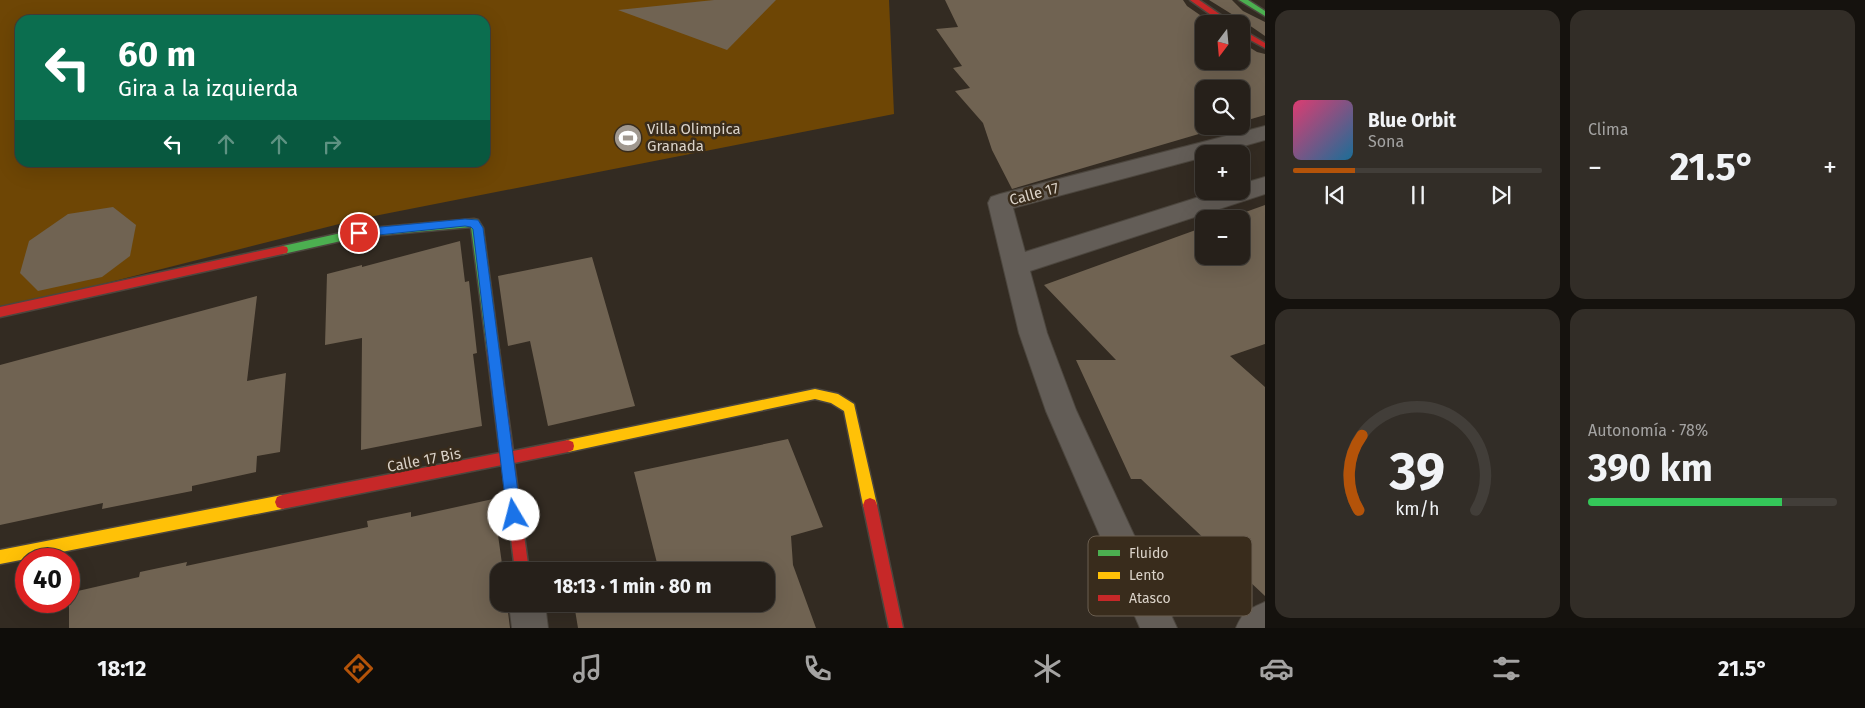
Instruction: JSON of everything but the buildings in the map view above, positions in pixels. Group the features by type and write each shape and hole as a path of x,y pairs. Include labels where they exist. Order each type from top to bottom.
{"street":[{"path":"1194,0 1216,15"},
{"path":"1243,0 1265,14"},
{"path":"1250,37 1265,46"},
{"name":"Calle 17","path":"1018,265 1000,202 1265,133"},
{"path":"1117,536 1060,411 1033,333 1018,265 1265,185"},
{"path":"0,312 359,233 474,223 478,228 506,459 521,562"},
{"name":"Calle 17 Bis","path":"0,557 506,459 815,394 834,398 850,408 896,628"},
{"path":"528,612 530,628"},
{"path":"1154,616 1159,628"},
{"path":"1254,628 1265,620"}],"shaded area":[{"name":"Villa Olimpica Granada","path":"0,0 889,0 894,114 359,219 0,310"}],"traffic: fast":[{"path":"1243,0 1265,14"},
{"path":"283,250 359,233 474,223 478,228 493,350"}],"traffic: slow":[{"path":"568,446 815,394 834,398 850,408 870,505"},
{"path":"0,557 282,502"}],"traffic: jam":[{"path":"1194,0 1216,15"},
{"path":"1250,37 1265,46"},
{"path":"0,312 283,250"},
{"path":"493,350 521,562"},
{"path":"282,502 568,446"},
{"path":"870,505 896,628"}],"place":[{"name":"Villa Olimpica Granada","path":"628,138"}],"route":[{"path":"359,233 465,222 474,223 478,228 514,515"}]}
